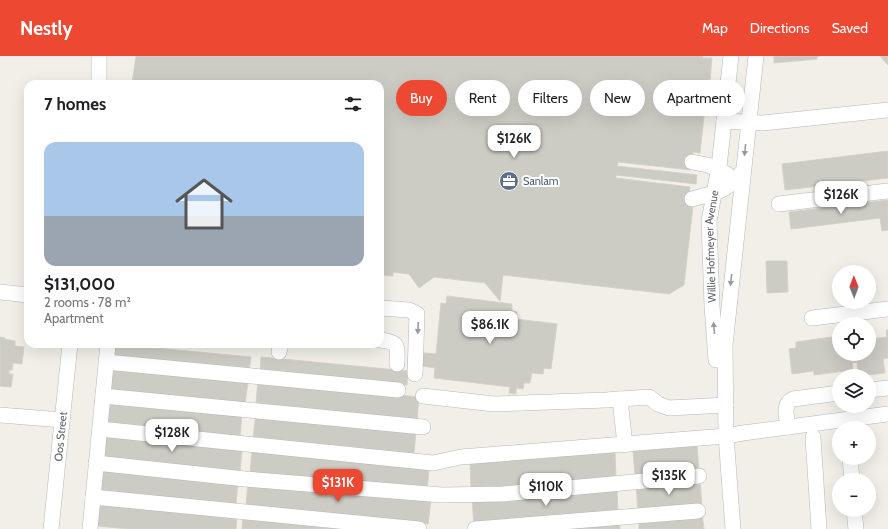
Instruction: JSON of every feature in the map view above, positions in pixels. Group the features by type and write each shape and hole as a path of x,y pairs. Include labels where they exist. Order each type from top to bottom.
{"street":[{"path":"99,56 99,80"},
{"name":"Willie Hofmeyer Avenue","path":"724,405 718,375 712,306 709,221 718,170 731,56"},
{"name":"Willie Hofmeyer Avenue","path":"733,529 724,405 725,345 741,177 756,56"},
{"path":"724,121 763,123 888,110"},
{"path":"720,153 695,162 741,177"},
{"path":"709,221 699,204 690,198 719,192 741,177"},
{"path":"779,204 888,191"},
{"path":"0,292 24,295"},
{"path":"384,308 409,310 416,312 417,314 415,374"},
{"path":"812,318 888,309"},
{"path":"384,340 391,341 397,346 397,364"},
{"name":"Oos Street","path":"51,529 70,348"},
{"path":"90,529 108,348"},
{"path":"106,362 398,390"},
{"path":"876,389 888,388"},
{"path":"788,427 786,408 789,400 832,394"},
{"path":"102,396 423,427"},
{"path":"423,396 494,404 649,397 658,404 669,408 724,405"},
{"path":"620,399 624,444"},
{"path":"859,421 888,414"},
{"path":"0,415 62,420"},
{"path":"100,429 433,463 461,457 726,436 788,427 832,425"},
{"path":"813,437 820,529"},
{"path":"96,463 245,478 442,495 503,494 699,476"},
{"path":"93,497 419,529"},
{"path":"476,529 698,511"},
{"path":"855,517 856,529"}],"building":[{"name":"Sanlam","path":"136,56 703,56 702,58 712,58 710,80 653,80 653,116 704,116 700,153 693,152 691,170 618,162 617,166 697,175 696,184 616,175 616,178 690,187 688,205 693,206 684,285 669,294 503,275 500,301 485,283 434,277 419,288 409,274 393,272 393,276 384,275 384,80 133,80"},
{"path":"774,56 820,56 817,57 817,59 774,63"},
{"path":"880,56 888,56 888,65"},
{"path":"888,151 888,178 785,190 782,164"},
{"path":"888,200 888,230 882,231 880,218 791,229 789,212"},
{"path":"766,261 787,261 788,292 767,293"},
{"path":"447,296 512,304 512,311 517,312 516,319 557,324 551,369 544,368 543,374 532,373 530,383 524,383 523,389 516,388 516,394 509,393 510,387 434,378 435,368 422,366 424,353 436,354 441,303 446,304"},
{"path":"886,330 888,330 888,358 883,359 885,373 876,374 876,369 858,369 857,362 852,363 853,369 832,369 832,373 814,375 814,371 792,374 789,349 796,348 796,342 832,337 832,361 876,361 876,338 887,337"},
{"path":"0,337 15,341 15,346 24,347 22,364 13,363 12,370 9,370 9,374 13,374 11,387 0,386"},
{"path":"113,348 156,348 251,357 249,371 112,358"},
{"path":"261,357 408,371 407,385 260,372"},
{"path":"110,368 248,382 245,404 108,391"},
{"path":"258,381 419,397 417,420 256,403"},
{"path":"105,400 242,414 240,436 103,423"},
{"path":"256,414 416,431 414,453 253,437"},
{"path":"105,435 242,449 240,471 102,458"},
{"path":"697,446 699,470 635,476 633,451"},
{"path":"252,451 429,469 427,492 250,474"},
{"path":"615,452 616,479 471,489 470,463"},
{"path":"101,467 238,481 236,504 98,490"},
{"path":"700,481 702,506 638,512 636,486"},
{"path":"248,482 431,501 428,524 246,505"},
{"path":"617,488 618,515 474,525 472,499"},
{"path":"99,503 237,517 236,529 129,529 97,526"},
{"path":"702,514 704,529 639,529 639,519"},
{"path":"243,515 378,529 242,529"},
{"path":"619,520 620,529 512,529"}],"place":[{"name":"Sanlam","path":"509,181"}]}
